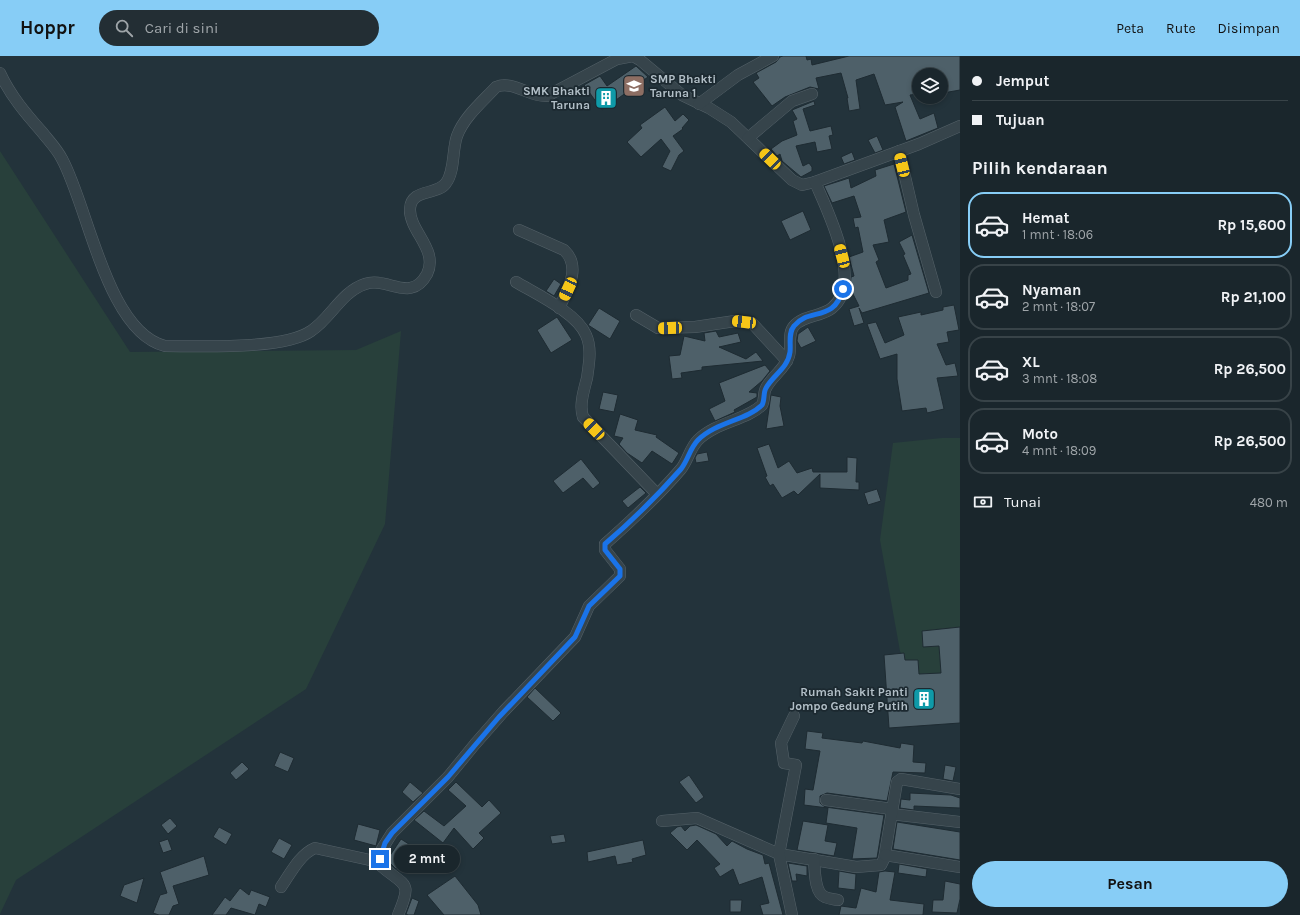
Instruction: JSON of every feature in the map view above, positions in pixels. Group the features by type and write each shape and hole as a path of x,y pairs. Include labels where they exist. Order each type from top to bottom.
{"street":[{"path":"0,73 19,104 62,158 109,282 129,318 144,335 157,344 165,346 217,347 277,341 308,333 322,322 350,292 367,283 374,282 402,289 414,287 426,275 429,260 426,248 410,214 411,202 418,194 439,189 447,182 450,176 453,147 461,126 496,87 503,84 534,95 547,96 617,59 632,56 639,58 682,95 720,115 748,138 792,180 802,185 815,182 924,142 960,126"},
{"path":"699,104 738,75 773,56"},
{"path":"748,138 792,101 812,94"},
{"path":"899,151 914,215 936,292"},
{"path":"379,862 385,843 392,833 448,777 500,715 575,637 589,606 620,576 620,569 605,550 604,546 681,468 689,457 694,445 703,436 711,430 752,412 762,405 766,388 787,361 790,352 790,334 794,325 804,319 833,308 841,297 844,283 844,265 832,223 815,182"},
{"path":"519,230 564,250 569,256 572,269 572,279 559,308"},
{"path":"516,282 559,308 581,325 587,335 590,361 581,407 583,417 657,494"},
{"path":"636,315 658,328 696,327 735,321 752,323 787,361"},
{"path":"792,915 779,854 796,765 784,763 781,743 794,716"},
{"path":"662,821 697,818 779,854 856,867 873,867 881,865 885,855 894,787 897,782 902,779 960,788"},
{"path":"826,800 891,812 960,822"},
{"path":"281,887 303,856 314,848 379,862 384,868 402,882 406,888 405,898 398,915"},
{"path":"885,855 960,867"},
{"path":"814,859 816,882 821,894 825,897 838,900"}],"green space":[{"path":"0,151 130,352 356,350 401,331 385,524 306,689 16,880 0,914"},
{"path":"942,438 960,438 960,706 921,701 900,651 880,540 893,443"}],"building":[{"path":"806,56 807,60 811,59 812,65 849,56 960,56 960,90 948,92 948,68 912,68 912,95 910,95 912,104 914,104 920,119 934,113 938,128 906,141 895,107 903,102 885,105 874,74 856,80 860,109 849,111 848,98 841,73 816,78 819,89 810,87 785,97 772,106 753,82 759,78 756,73 776,62 780,57"},
{"name":"SMK Bhakti Taruna","path":"636,66 648,77 602,110 584,85 600,76 607,86"},
{"path":"814,101 815,105 803,109 810,131 831,126 833,135 829,136 832,149 817,152 815,142 796,146 803,166 809,163 812,167 812,171 801,177 782,161 780,154 777,156 771,149 782,141 797,135 793,121 797,119 792,110"},
{"path":"665,107 675,121 683,114 689,120 682,128 683,129 673,136 684,151 679,155 671,171 662,167 670,151 661,139 641,157 627,142 642,128 640,125"},
{"path":"877,136 883,150 875,153 868,140"},
{"path":"852,152 855,160 844,164 841,157"},
{"path":"894,164 906,212 884,220 889,242 873,245 879,260 876,262 886,288 908,280 908,275 911,274 903,255 905,254 899,242 912,235 929,293 862,313 859,308 864,323 854,326 849,309 859,306 850,288 851,277 854,276 849,257 863,252 858,227 855,228 853,218 861,217 854,196 832,203 824,186 849,178 851,188 876,176 875,170"},
{"path":"803,211 811,230 790,240 781,221"},
{"path":"554,279 561,284 554,296 546,291"},
{"path":"954,305 959,330 947,332 949,342 937,344 946,365 955,363 958,376 937,378 944,409 927,413 926,408 902,411 897,379 897,354 880,359 867,324 876,322 885,343 904,335 898,317 921,312 921,315 943,310 943,307"},
{"path":"599,308 620,321 610,339 588,325"},
{"path":"557,317 572,340 551,353 537,330"},
{"path":"808,327 816,341 801,348 797,341 798,334"},
{"path":"716,331 719,337 738,333 741,342 719,347 746,359 756,352 763,361 702,367 702,370 681,373 682,378 672,379 669,356 680,355 684,336 705,341 704,333"},
{"path":"765,365 770,371 762,381 749,392 757,393 757,397 734,410 735,412 715,421 709,409 725,401 719,383"},
{"path":"603,392 618,395 614,412 599,409"},
{"path":"771,395 781,397 780,406 784,426 766,429"},
{"path":"620,414 638,420 635,430 657,435 656,437 679,453 672,464 652,451 642,463 627,453 619,444 623,438 614,436"},
{"path":"769,444 778,468 789,461 797,473 812,468 813,472 847,472 847,457 857,458 856,482 859,482 859,490 820,488 820,474 798,495 794,491 782,498 773,484 770,486 765,477 767,476 757,448"},
{"path":"707,452 709,461 696,463 695,458 697,454"},
{"path":"581,459 600,483 593,489 583,478 563,493 553,481"},
{"path":"640,487 646,493 628,508 622,501"},
{"path":"877,489 881,501 868,505 864,493"},
{"name":"Rumah Sakit Panti Jompo Gedung Putih","path":"960,627 960,723 889,728 884,655 904,653 905,660 918,660 919,674 941,673 939,646 923,647 922,631"},
{"path":"535,688 561,713 553,721 527,697"},
{"path":"807,731 823,733 822,738 862,743 863,741 900,748 901,743 914,745 913,762 926,763 925,773 893,772 887,801 827,793 820,796 820,803 825,807 884,815 877,858 852,859 857,828 826,823 828,808 804,805 805,789 813,790 820,751 805,749"},
{"path":"280,752 294,758 288,772 274,766"},
{"path":"242,762 249,769 236,780 230,773"},
{"path":"945,765 956,767 953,781 943,779"},
{"path":"689,775 704,797 696,803 679,782"},
{"path":"410,782 423,793 413,802 402,792"},
{"path":"456,782 482,807 489,800 501,813 479,833 484,838 473,849 454,828 443,843 414,820 424,811 444,826 466,806 448,790"},
{"path":"910,793 951,795 960,798 960,808 914,806 914,810 900,808 901,799 910,800"},
{"path":"170,818 177,826 168,834 161,825"},
{"path":"803,821 828,825 825,841 837,843 834,856 797,850"},
{"path":"897,822 960,832 960,860 893,849"},
{"path":"358,824 380,830 376,846 354,840"},
{"path":"696,825 716,834 727,846 732,841 763,855 765,864 769,863 783,915 763,915 760,905 769,903 762,877 739,885 733,869 720,877 714,868 720,864 697,840 687,850 670,833 677,827 681,826 685,831 690,826"},
{"path":"219,827 232,834 226,845 213,837"},
{"path":"564,834 566,842 552,844 550,836"},
{"path":"279,838 292,845 284,859 271,852"},
{"path":"168,839 172,850 163,853 159,842"},
{"path":"401,839 415,848 405,862 402,860 396,869 387,860"},
{"path":"643,840 646,855 632,859 633,862 617,865 615,856 588,862 587,852"},
{"path":"204,856 209,875 173,886 179,904 173,906 169,915 159,915 153,913 160,895 167,893 160,872"},
{"path":"788,863 807,866 807,876 796,874 797,881 792,881"},
{"path":"899,864 927,869 926,877 898,873"},
{"path":"839,871 856,874 855,890 838,888"},
{"path":"879,872 895,872 890,900 924,904 923,915 839,915 841,906 856,908 861,888 876,892"},
{"path":"455,876 478,905 481,915 444,915 427,895"},
{"path":"144,878 137,903 120,896 124,885"},
{"path":"945,881 960,884 960,899 957,913 932,912 933,900 943,900"},
{"path":"240,888 249,895 251,890 270,897 266,907 259,904 255,915 231,908 226,915 212,915 225,897 230,901"},
{"path":"412,898 419,901 414,915 408,915 406,914"},
{"path":"730,900 742,900 741,912 730,912"}],"place":[{"name":"SMP Bhakti Taruna 1","path":"634,86"},
{"name":"SMK Bhakti Taruna","path":"606,98"},
{"name":"Rumah Sakit Panti Jompo Gedung Putih","path":"924,699"}],"route":[{"path":"380,859 382,849 392,833 454,771 465,755 499,717 575,637 589,606 620,576 620,569 605,550 605,544 631,521 681,468 698,440 711,430 730,420 752,412 762,405 766,388 778,374 789,356 790,334 794,325 804,319 833,308 841,297 843,289"}]}
